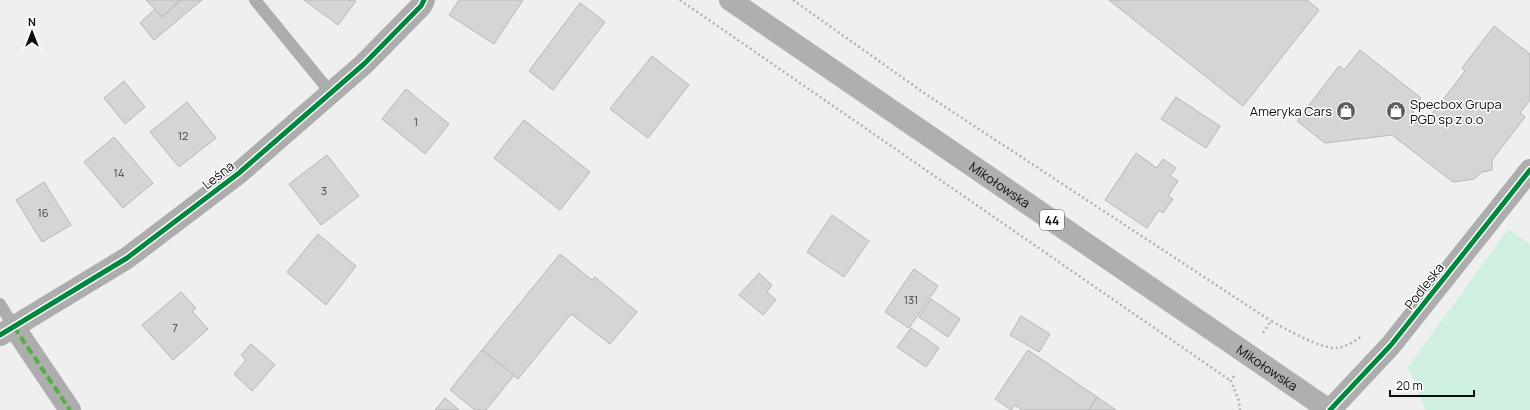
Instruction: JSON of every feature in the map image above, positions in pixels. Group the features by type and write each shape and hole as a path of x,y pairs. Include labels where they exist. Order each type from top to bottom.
{"main road":[{"name":"Mikołowska","path":"730,0 1329,410"}],"street":[{"name":"Leśna","path":"7,331 127,258 239,173 364,64 421,6 424,0"},
{"name":"Podleska","path":"1329,410 1391,345 1530,170"},
{"path":"7,331 70,410"}],"lane":[{"path":"255,0 330,93"},
{"path":"0,304 7,331"}],"path":[{"path":"680,0 1231,381 1239,401 1240,410"},
{"path":"794,0 927,95 1271,321 1320,345 1337,348 1353,343 1363,335"},
{"path":"1231,381 1271,321"}],"green space":[{"path":"1508,229 1530,244 1530,410 1425,410 1408,367"}],"building":[{"path":"146,0 181,0 162,17"},
{"path":"181,0 202,0 154,40 140,23 155,9 162,17"},
{"path":"304,0 354,0 356,1 338,25"},
{"path":"459,0 523,0 494,44 449,15"},
{"path":"1109,0 1307,0 1319,10 1243,106"},
{"path":"580,3 605,22 553,90 529,71"},
{"path":"1494,26 1530,54 1530,100 1520,113 1525,117 1492,160 1492,170 1482,172 1474,179 1453,182 1392,135 1325,143 1297,121 1339,66 1344,70 1360,50 1421,98 1413,109 1414,121 1422,127 1465,71 1462,68"},
{"path":"652,56 689,85 648,138 610,109"},
{"path":"124,81 145,107 125,124 104,98"},
{"path":"406,89 449,124 425,154 382,119"},
{"path":"1176,97 1220,126 1206,148 1161,119"},
{"path":"187,102 216,138 179,167 150,132"},
{"path":"524,120 590,172 560,210 494,158"},
{"path":"114,137 153,183 123,208 84,162"},
{"path":"1136,153 1157,168 1163,159 1176,168 1170,176 1178,181 1168,196 1173,199 1163,213 1159,210 1147,228 1105,200"},
{"path":"327,155 359,196 321,225 289,184"},
{"path":"44,182 71,225 42,242 16,200"},
{"path":"832,215 869,241 844,277 807,252"},
{"path":"318,234 356,266 326,305 287,272"},
{"path":"560,254 592,280 595,277 637,312 610,344 571,314 518,379 482,350"},
{"path":"914,269 938,286 909,328 885,312"},
{"path":"759,273 772,285 767,292 776,300 763,315 739,295"},
{"path":"181,292 196,308 192,311 208,329 173,360 142,325"},
{"path":"931,299 960,319 948,337 919,317"},
{"path":"1021,316 1050,334 1039,352 1010,335"},
{"path":"911,328 939,348 926,367 897,347"},
{"path":"251,344 275,365 252,391 234,374 246,360 241,355"},
{"path":"482,350 514,375 486,410 475,410 450,390"},
{"path":"1028,350 1097,397 1089,410 1022,410 1015,405 1011,410 995,399"},
{"path":"1097,397 1116,410 1089,410"},
{"path":"445,398 459,410 435,410"}],"marked path":[{"path":"14,327 70,410"}],"cycle path":[{"path":"0,335 127,258 239,173 364,64 421,6 424,0"},
{"path":"1330,410 1391,345 1530,170"}],"place":[{"name":"Ameryka Cars","path":"1346,111"},
{"name":"Specbox Grupa PGD sp z o.o","path":"1396,111"}]}
